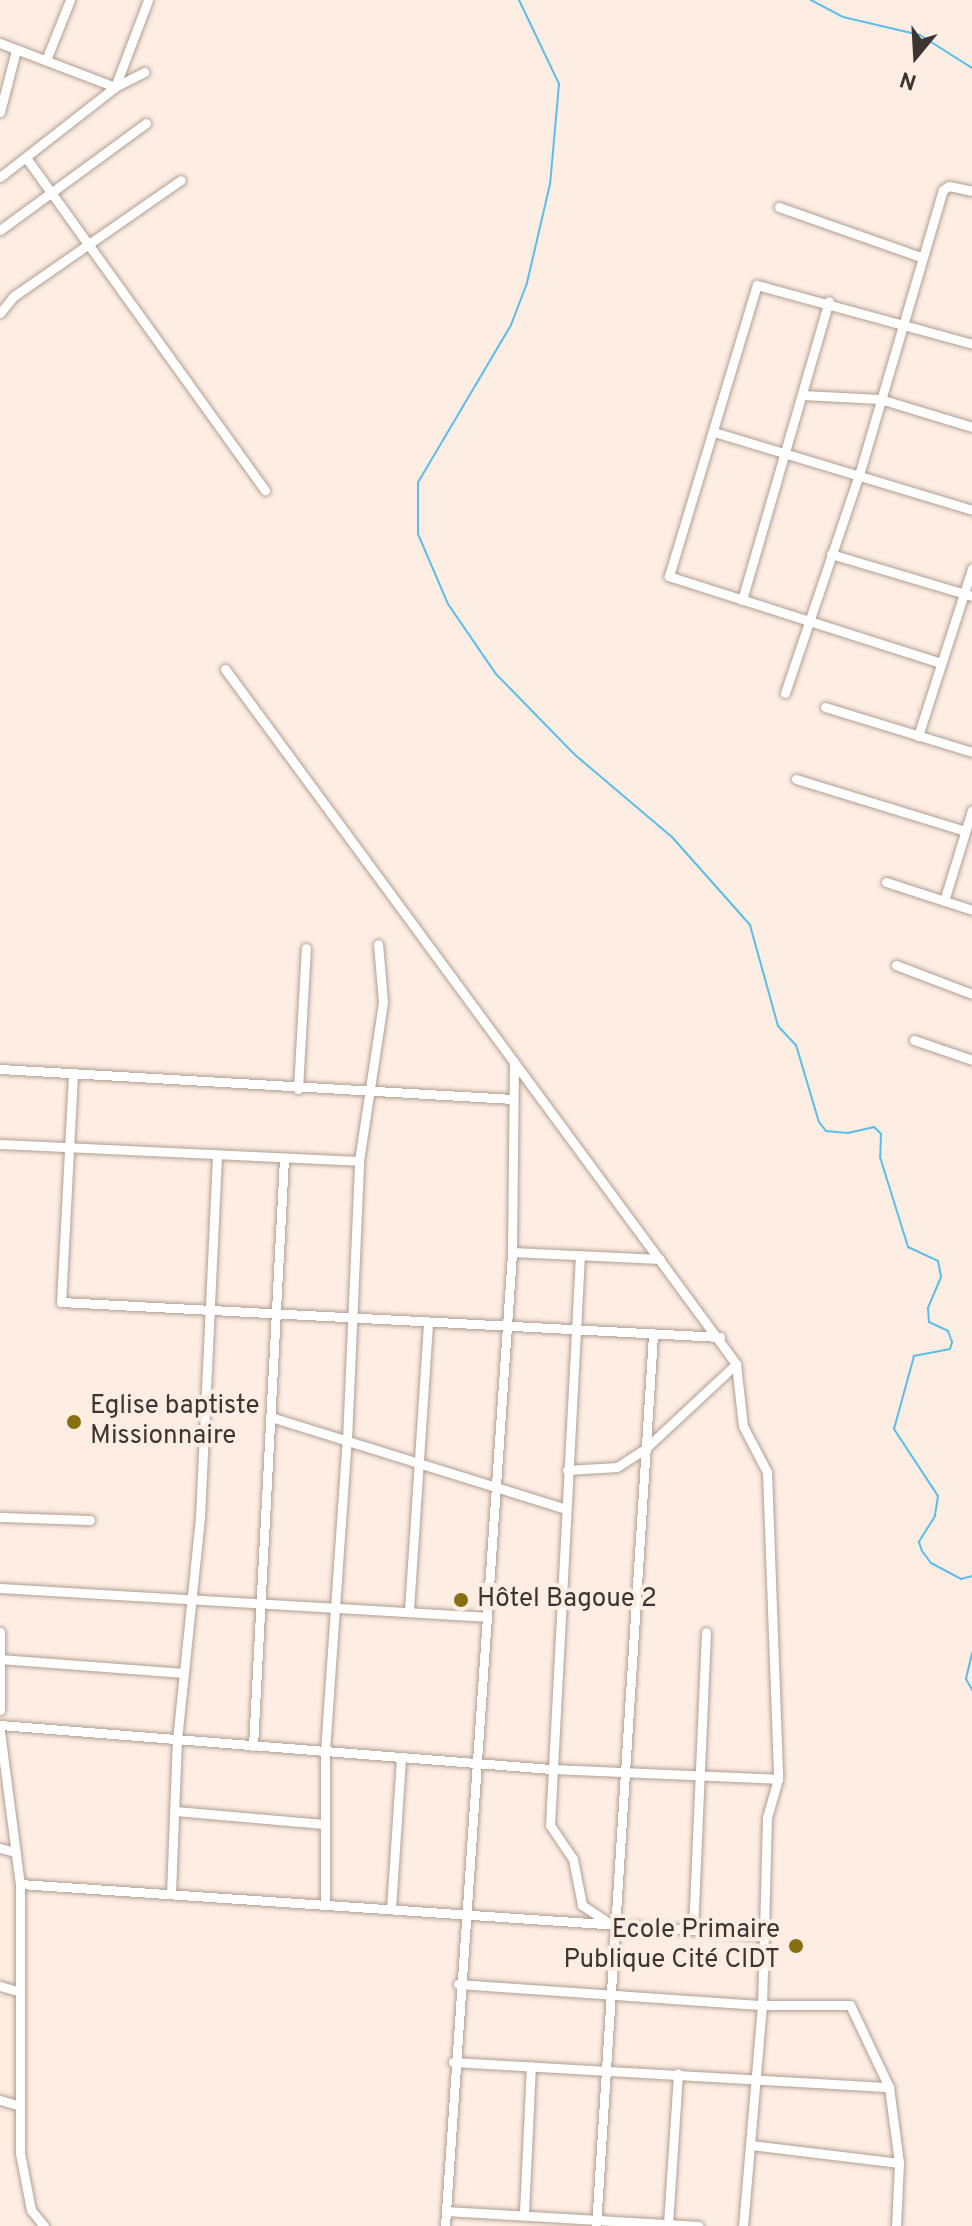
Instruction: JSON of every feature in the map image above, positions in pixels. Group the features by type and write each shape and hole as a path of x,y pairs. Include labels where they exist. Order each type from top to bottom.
{"street":[{"path":"46,60 70,0"},
{"path":"115,87 148,0"},
{"path":"0,43 115,87"},
{"path":"0,112 16,50"},
{"path":"0,177 27,159 115,87 144,72"},
{"path":"0,230 146,123"},
{"path":"27,159 86,246 265,490"},
{"path":"0,313 14,296 181,180"},
{"path":"785,693 859,475 943,190 949,186 972,191"},
{"path":"779,207 921,257"},
{"path":"941,663 669,576 757,285 829,301 972,344"},
{"path":"742,600 788,452 829,301"},
{"path":"802,395 880,399 972,427"},
{"path":"714,432 972,510"},
{"path":"831,554 968,594"},
{"path":"918,736 941,663 968,594 972,569"},
{"path":"225,669 720,1337 736,1364 743,1426 767,1472 778,1779 767,1817 762,2005 743,2226"},
{"path":"825,707 972,752"},
{"path":"796,779 965,831"},
{"path":"944,901 972,810"},
{"path":"886,882 972,910"},
{"path":"325,1904 325,1751 347,1440 359,1161 365,1093 383,1002 378,944"},
{"path":"298,1089 306,948"},
{"path":"896,965 972,994"},
{"path":"914,1040 972,1060"},
{"path":"445,2226 458,1984 512,1252 514,1063"},
{"path":"0,1069 365,1093 513,1099"},
{"path":"73,1074 61,1302 720,1337"},
{"path":"0,1144 359,1161"},
{"path":"171,1894 182,1673 200,1517 207,1310 217,1154"},
{"path":"253,1746 274,1418 284,1158"},
{"path":"512,1252 660,1259"},
{"path":"580,1255 563,1508 551,1769 553,1832 573,1859 582,1905 612,1924"},
{"path":"409,1610 428,1322"},
{"path":"596,2223 603,2070 611,1994 612,1924 626,1773 653,1334"},
{"path":"567,1470 617,1467 646,1448 736,1364"},
{"path":"274,1418 563,1508"},
{"path":"0,1517 90,1520"},
{"path":"0,1588 336,1605 485,1617"},
{"path":"0,1632 0,1710"},
{"path":"693,1930 706,1632"},
{"path":"1,1659 182,1673"},
{"path":"44,2226 31,2210 17,2105 20,1884 2,1785 0,1728 551,1769 778,1779"},
{"path":"391,1909 401,1757"},
{"path":"174,1811 324,1824"},
{"path":"0,1848 15,1852"},
{"path":"20,1884 765,1935"},
{"path":"458,1984 762,2005 850,2005 889,2087 899,2163 896,2226"},
{"path":"0,1986 17,1991"},
{"path":"453,2062 889,2087"},
{"path":"524,2213 531,2066"},
{"path":"668,2224 678,2073"},
{"path":"0,2100 17,2105"},
{"path":"751,2145 899,2163"},
{"path":"446,2211 524,2213 596,2223 699,2226"}],"waterway":[{"path":"519,0 559,84 550,184 527,283 511,325 418,482 418,534 448,604 496,674 574,754 672,837 750,925 778,1026 796,1045 819,1122 826,1131 848,1133 874,1127 881,1134 880,1157 908,1247 938,1261 941,1277 928,1308 929,1322 948,1331 952,1342 950,1349 914,1356 894,1429 938,1496 935,1516 919,1542 922,1551 931,1563 961,1579 972,1576"},
{"path":"811,0 843,17 920,35 972,68"},
{"path":"972,1653 966,1679 972,1690"}],"place":[{"name":"Eglise baptiste Missionnaire","path":"74,1422"},
{"name":"Hôtel Bagoue 2","path":"461,1600"},
{"name":"Ecole Primaire Publique Cité CIDT","path":"796,1946"}]}
